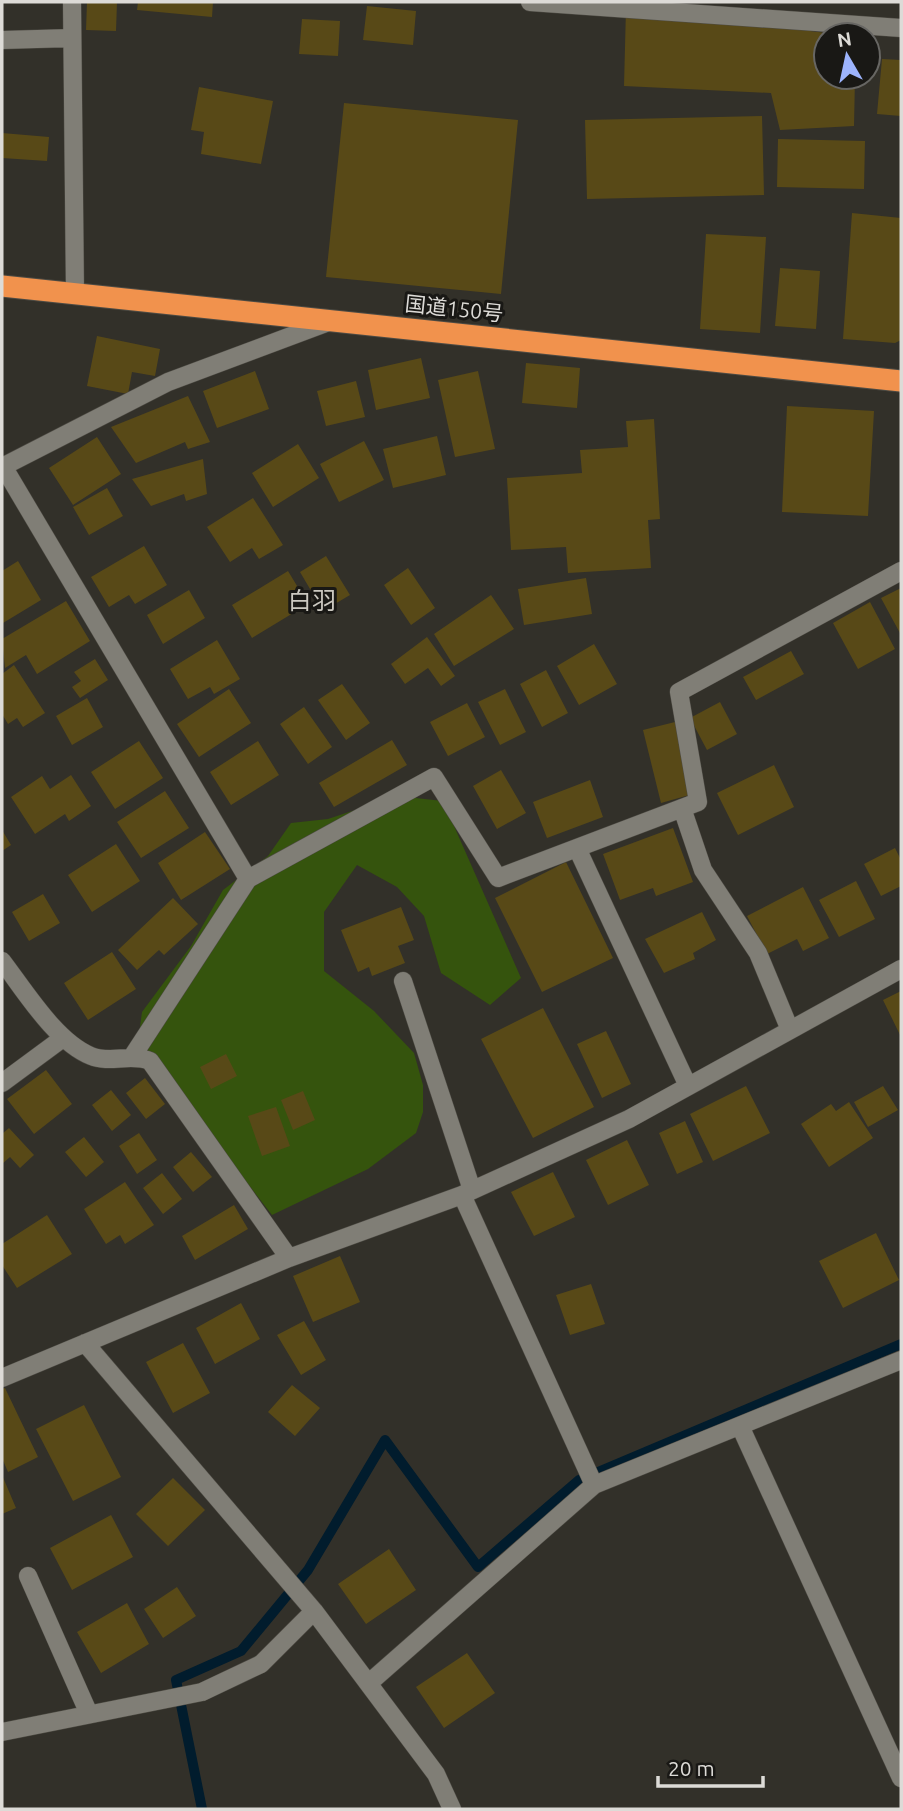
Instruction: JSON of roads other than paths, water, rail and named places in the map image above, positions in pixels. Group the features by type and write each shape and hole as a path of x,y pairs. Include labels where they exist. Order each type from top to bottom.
{"highway":[{"name":"国道150号","path":"2,286 901,381"}],"street":[{"path":"72,2 75,294"},
{"path":"530,2 901,28"},
{"path":"2,40 72,38"},
{"path":"248,879 2,466 168,382 332,321"},
{"path":"132,1057 248,879 433,777 498,878 698,802 679,692 901,571"},
{"path":"682,808 703,870 758,953 790,1030"},
{"path":"577,848 688,1086"},
{"path":"2,961 63,1038 91,1057 115,1060 132,1057 149,1061 289,1258"},
{"path":"2,1378 289,1258 467,1192 629,1119 901,969"},
{"path":"403,981 467,1192 594,1485"},
{"path":"2,1083 63,1038"},
{"path":"85,1343 314,1611 436,1774 452,1809"},
{"path":"369,1683 594,1485 741,1428 901,1360"},
{"path":"741,1428 901,1778"},
{"path":"28,1576 89,1714"},
{"path":"2,1732 202,1692 261,1664 314,1611"}],"waterway":[{"path":"202,1809 176,1680 241,1651 308,1570 385,1440 478,1567 579,1480 901,1344"}],"district":[{"name":"白羽","path":"312,601"}]}
